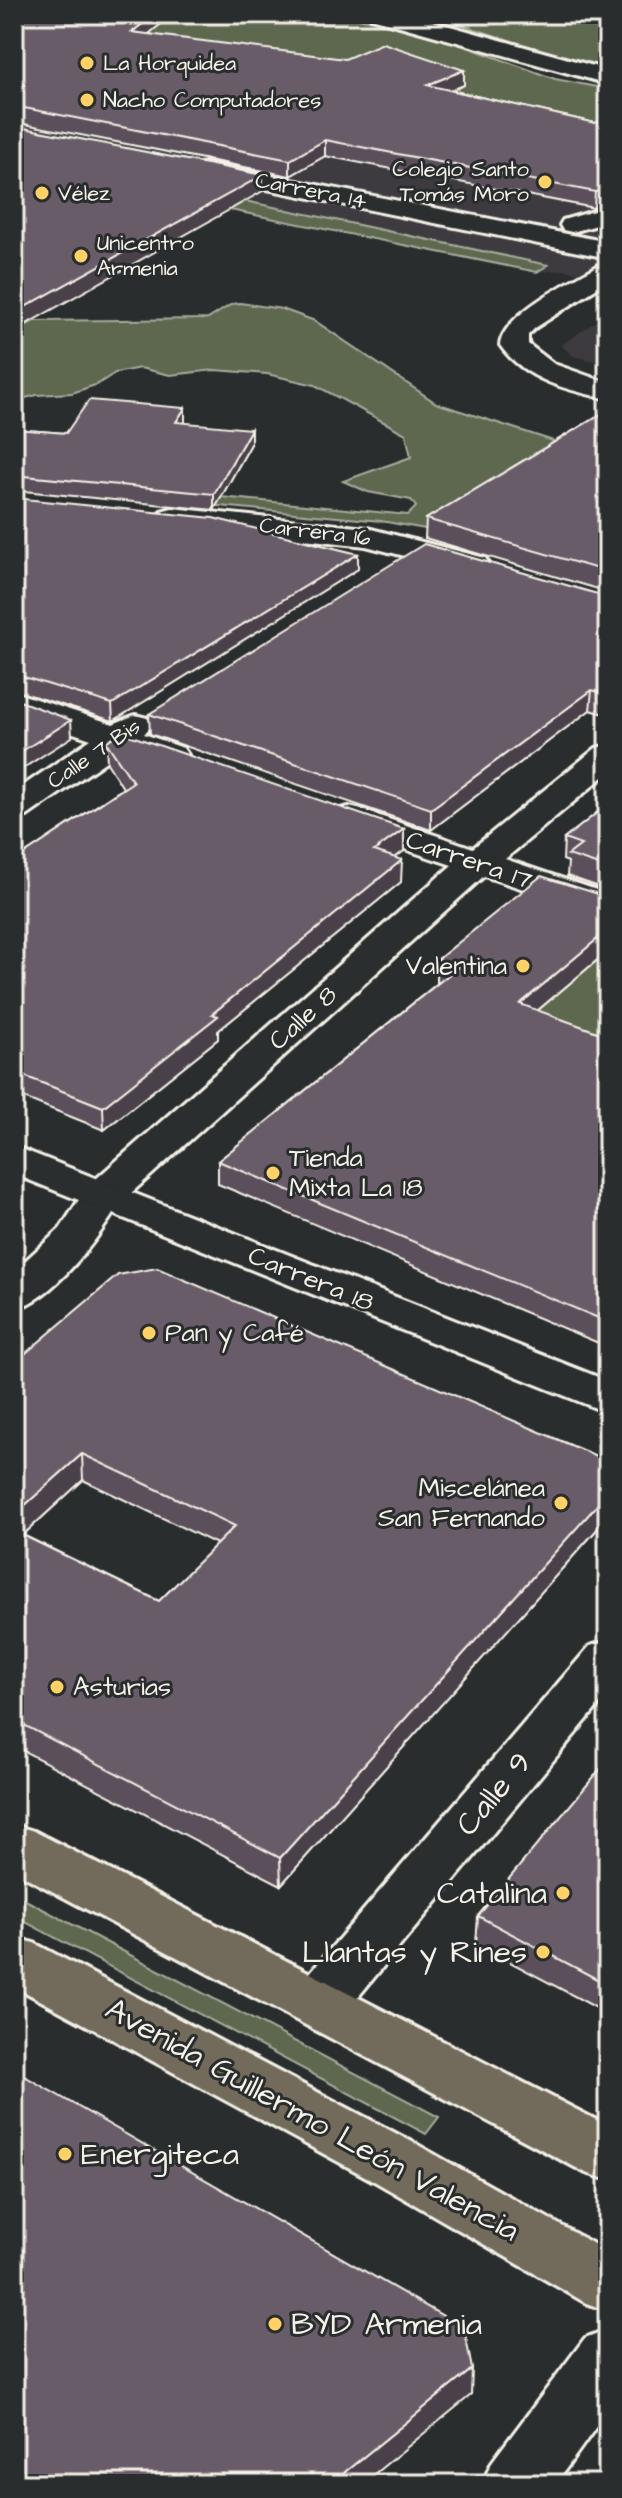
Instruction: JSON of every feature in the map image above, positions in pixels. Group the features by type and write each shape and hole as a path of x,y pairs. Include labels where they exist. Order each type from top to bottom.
{"main road":[{"path":"14,1846 608,2155"},
{"name":"Avenida Guillermo León Valencia","path":"14,1959 396,2163 608,2284"}],"street":[{"path":"378,14 430,24 576,71 608,77"},
{"name":"Carrera 14","path":"608,232 188,158 608,250"},
{"path":"572,225 608,214"},
{"path":"608,270 526,322 515,334 514,345 523,356 555,376 608,391"},
{"name":"Carrera 16","path":"150,515 367,537 508,575"},
{"path":"384,572 419,549"},
{"path":"14,702 208,768"},
{"name":"Calle 7 Bis","path":"14,808 158,711"},
{"name":"Calle 8","path":"14,1295 77,1237 103,1195 477,863 608,755"},
{"name":"Carrera 17","path":"312,805 608,906"},
{"name":"Carrera 18","path":"14,1159 608,1398"},
{"name":"Calle 9","path":"318,2004 608,1659"},
{"path":"516,2484 608,2358"}],"shaded area":[{"path":"14,97 608,210 608,278 565,270 537,272 14,166"},
{"path":"608,313 608,364 573,356 561,345"}],"green space":[{"path":"14,14 341,14 437,36 555,79 608,89 608,141 342,76 14,32"},
{"path":"429,14 608,14 608,69 579,63"},
{"path":"245,201 548,265 537,272 230,210"},
{"path":"232,304 282,309 315,321 436,403 575,448 436,531 381,521 14,487 14,477 408,515 416,507 411,500 368,492 343,481 411,457 406,434 315,385 267,374 215,370 170,375 140,368 115,373 98,384 72,393 37,395 14,401 14,332 34,321 208,319"},
{"path":"608,951 608,1059 531,1016"},
{"path":"14,1894 439,2117 426,2134 14,1916"}],"building":[{"path":"14,14 155,14 132,32 345,59 383,43 464,70 427,85 595,123 608,119 608,189 595,192 325,140 290,160 14,106"},
{"name":"Unicentro Armenia","path":"14,126 263,175 14,313"},
{"path":"89,400 185,408 176,422 251,429 214,494 14,475 14,429 66,433"},
{"path":"608,410 608,572 426,519"},
{"path":"14,498 213,518 358,554 112,704 14,674"},
{"path":"424,544 608,597 608,695 592,690 431,809 149,714"},
{"path":"14,699 71,720 14,756"},
{"path":"120,732 404,829 374,851 402,860 212,1014 218,1016 103,1107 14,1072 14,861 133,782 106,742"},
{"path":"608,804 608,868 568,855 581,845 564,839"},
{"path":"541,876 608,897 608,930 520,1004 608,1036 608,1322 218,1161 458,967 437,960"},
{"path":"157,1268 608,1461 608,1493 280,1858 14,1720 14,1531 159,1601 235,1526 82,1454 14,1515 14,1363 118,1275"},
{"name":"Catalina","path":"608,1760 608,1985 478,1916"},
{"path":"14,2070 464,2328 472,2369 330,2484 14,2484"}],"place":[{"name":"La Horquidea","path":"87,63"},
{"name":"Nacho Computadores","path":"87,100"},
{"name":"Colegio Santo Tomás Moro","path":"545,182"},
{"name":"Vélez","path":"42,193"},
{"name":"Unicentro Armenia","path":"81,256"},
{"name":"Valentina","path":"523,966"},
{"name":"Tienda Mixta La 18","path":"273,1173"},
{"name":"Pan y Café","path":"149,1333"},
{"name":"Miscelánea San Fernando","path":"561,1503"},
{"name":"Asturias","path":"57,1687"},
{"name":"Catalina","path":"563,1893"},
{"name":"Llantas y Rines","path":"543,1952"},
{"name":"Energiteca","path":"65,2154"},
{"name":"BYD Armenia","path":"275,2324"}]}
